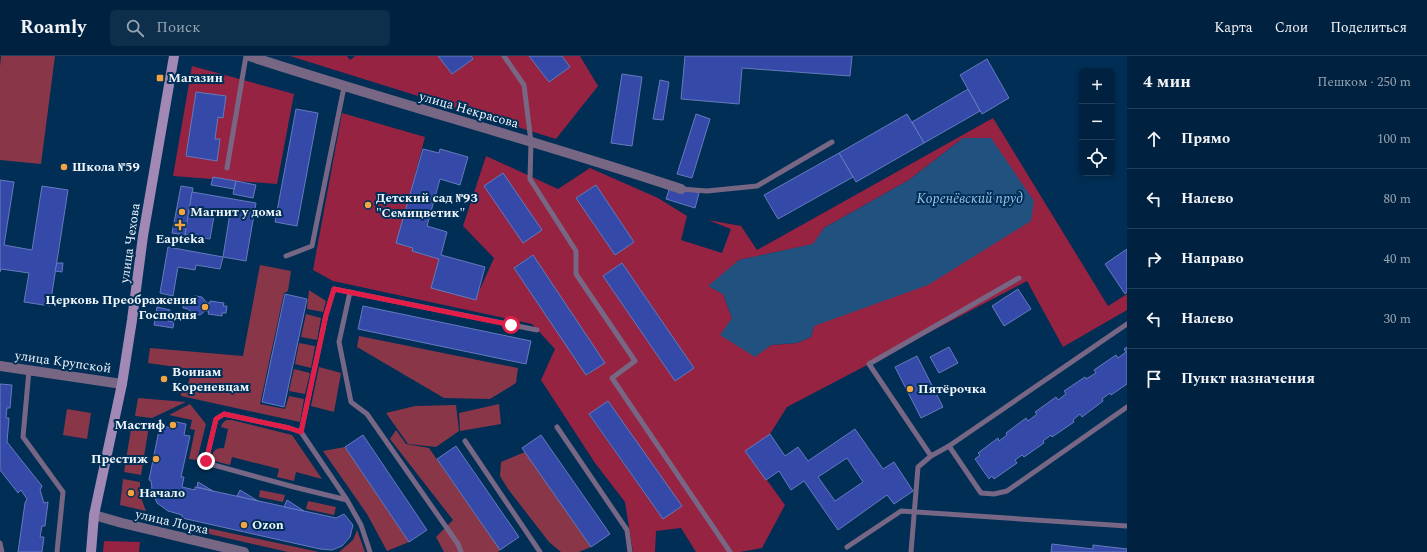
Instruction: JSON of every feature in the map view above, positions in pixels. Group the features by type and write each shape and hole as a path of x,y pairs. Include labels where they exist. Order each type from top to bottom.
{"main road":[{"name":"улица Чехова","path":"92,552 94,515 122,384 143,236 174,56"}],"street":[{"name":"улица Некрасова","path":"249,56 344,87 531,142 681,189"},
{"name":"улица Крупской","path":"0,366 122,384"},
{"name":"улица Лорха","path":"94,515 244,552"}],"lane":[{"path":"227,168 246,56"},
{"path":"504,56 524,85 531,142 530,178 576,251 576,274 635,361 612,378 730,552"},
{"path":"286,256 312,246 344,87"},
{"path":"681,189 707,191 756,186 832,142"},
{"path":"931,456 870,364 1019,278"},
{"path":"301,432 326,315 334,289 536,330"},
{"path":"350,292 339,342 351,402 367,414 458,544 461,552"},
{"path":"911,552 918,467 931,456 949,446 1127,324"},
{"path":"29,370 23,437 63,492 57,552"},
{"path":"949,446 981,493 994,494 1007,491 1127,407"},
{"path":"347,500 210,464 206,461 216,419 224,414 301,432 347,500 361,525 370,552"},
{"path":"557,427 627,530 630,552"},
{"path":"465,441 540,552"},
{"path":"847,547 901,511 1127,526"},
{"path":"0,542 2,552"}],"shaded area":[{"path":"1,56 55,56 41,164 0,160"},
{"path":"290,56 347,56 350,60 355,56 438,56 452,74 473,59 471,56 529,56 549,82 570,67 562,56 580,56 598,86 556,139"},
{"path":"192,66 294,94 277,184 173,176","holes":["196,92 226,97 223,117 218,117 215,139 220,139 217,160 187,156"]},
{"path":"342,113 425,137 397,243 413,248 412,251 439,259 475,300 494,258 463,226 486,156 558,189 590,168 658,198 687,216 681,240 722,253 731,229 708,220 741,226 757,250 993,118 1108,306 1127,294 1127,310 1063,347 1027,281 787,407 770,434 746,451 785,505 762,548 740,552 696,552 681,528 656,531 655,552 633,552 625,502 595,463 541,380 555,349 532,324 333,281 313,270","holes":["963,138 814,326 811,337 797,343 771,345 755,356 732,318 723,294 709,286 739,260 814,244 824,228 909,180","596,185 634,242 615,255 576,198","532,255 604,363 587,375 514,268","622,263 694,368 675,381 603,276","608,401 681,506 663,519 589,415"]},
{"path":"260,265 291,271 288,291 284,293 260,404 285,409 289,396 304,399 300,422 181,396 181,393 187,388 190,377 183,368 148,363 150,348 243,356"},
{"path":"309,290 326,301 323,312 307,309"},
{"path":"306,314 321,318 317,340 301,337"},
{"path":"359,336 518,368 516,383 490,399 444,398 357,347"},
{"path":"299,343 315,346 311,368 295,364"},
{"path":"319,367 341,373 334,412 311,406"},
{"path":"294,369 310,373 305,394 289,391"},
{"path":"138,398 186,402 152,418 135,416"},
{"path":"190,404 206,424 197,460 189,459 195,430 190,429 192,420 169,415"},
{"path":"499,404 501,424 460,431 459,413"},
{"path":"456,405 459,431 436,447 408,444 386,413 415,406"},
{"path":"67,409 91,413 87,439 63,435"},
{"path":"226,420 232,420 292,435 322,479 296,472 294,481 277,477 279,469 232,457 230,465 211,460 214,451 224,448 228,429 221,427"},
{"path":"132,423 149,426 141,475 124,472"},
{"path":"396,430 406,444 429,448 500,550 498,552 444,552 436,537 453,520 390,439"},
{"path":"345,447 409,542 387,551 367,514 323,451"},
{"path":"525,452 591,547 579,552 561,552 549,542 508,489 500,476 501,462"},
{"path":"123,479 140,482 140,495 146,511 120,505"},
{"path":"260,490 285,495 283,502 259,497"},
{"path":"308,501 336,507 334,515 306,509"},
{"path":"193,525 319,552 288,552 192,530"},
{"path":"357,530 365,552 339,552 353,540"},
{"path":"104,541 140,542 139,552 103,552"}],"water":[{"name":"Коренёвский пруд","path":"963,138 991,138 1034,201 1031,221 928,285 814,326 811,337 797,343 771,345 755,357 720,335 732,318 723,294 708,286 739,260 813,244 824,228 909,180"}],"building":[{"path":"438,56 471,56 473,59 452,74"},
{"path":"529,56 562,56 570,67 549,82"},
{"path":"685,56 852,56 850,76 742,68 739,104 681,99"},
{"path":"987,59 1009,98 982,114 960,75"},
{"path":"622,74 642,77 632,146 611,143"},
{"path":"660,80 669,82 663,120 653,119"},
{"path":"968,89 980,111 924,143 912,122"},
{"path":"196,92 226,96 223,118 218,117 217,124 215,139 220,139 217,161 186,156"},
{"path":"296,109 318,113 297,226 275,222"},
{"path":"696,114 710,119 692,178 677,174"},
{"path":"907,114 924,143 856,182 839,153"},
{"path":"423,149 439,153 440,149 468,157 460,185 440,179 427,226 447,232 441,255 485,267 476,300 431,288 439,259 412,251 413,248 396,243"},
{"path":"839,153 853,177 778,219 764,195"},
{"path":"503,173 542,230 523,243 484,186"},
{"path":"213,177 236,181 234,189 211,185"},
{"path":"0,180 14,182 4,245 32,250 42,186 68,190 50,306 24,302 29,273 1,269 0,272"},
{"path":"236,181 256,185 253,198 233,194"},
{"path":"671,184 699,193 695,208 666,199"},
{"path":"596,185 634,242 615,255 576,198"},
{"name":"Магнит у дома","path":"181,186 193,188 185,235 172,233"},
{"path":"192,192 256,203 246,261 223,257 230,213 215,210 210,239 185,235"},
{"path":"168,247 223,257 220,269 196,265 195,270 178,267 173,296 160,293"},
{"path":"1127,249 1127,292 1125,294 1105,264"},
{"path":"533,255 605,363 586,375 514,268"},
{"path":"57,263 63,263 62,272 55,271"},
{"path":"622,263 694,368 675,381 603,276"},
{"path":"1018,289 1031,309 1004,326 992,306"},
{"path":"285,294 307,299 284,407 262,402"},
{"name":"Церковь Преображения Господня","path":"195,296 202,297 207,303 210,303 210,301 224,303 223,306 227,306 226,313 222,313 222,316 208,314 209,311 205,311 200,315 193,314 188,309 183,308 184,300 189,300"},
{"path":"363,306 531,341 526,364 358,329"},
{"path":"157,307 170,310 168,321 174,322 173,328 154,325"},
{"path":"949,347 958,363 939,373 930,357"},
{"path":"1127,347 1127,384 1111,395 1110,393 1102,399 1103,401 1082,417 1080,414 1073,420 1074,422 1052,437 1051,435 1043,441 1044,443 1024,457 1022,455 1015,460 1017,463 994,479 992,476 989,479 975,459 980,455 978,453 998,438 999,441 1007,435 1006,433 1026,418 1028,421 1037,414 1035,412 1056,397 1058,400 1066,394 1064,391 1085,377 1086,379 1096,373 1094,370 1116,355 1118,358 1126,352 1124,349"},
{"path":"917,356 943,407 921,418 895,367"},
{"path":"0,384 12,385 10,408 7,408 6,418 9,418 7,442 42,486 40,490 44,503 48,502 45,526 42,526 40,537 44,537 42,552 18,552 25,503 27,499 21,490 18,493 0,470"},
{"path":"608,401 682,506 663,519 589,414"},
{"path":"172,421 186,424 184,435 190,436 181,477 184,477 182,487 195,490 195,487 336,518 344,514 353,525 350,537 342,546 332,550 320,549 182,518 182,515 168,511 157,503 150,488 152,488 151,481 149,480 160,425 171,428"},
{"path":"855,429 883,469 894,462 913,491 894,504 887,495 838,530 804,481 791,490 779,471 766,480 745,451 770,434 785,456 798,447 808,461","holes":["847,458 863,482 835,501 818,477"]},
{"path":"363,435 427,530 409,542 345,447"},
{"path":"541,435 610,534 591,547 522,448"},
{"path":"456,446 519,537 500,550 437,459"},
{"path":"198,482 213,491 197,487"},
{"path":"240,490 258,501 237,496"},
{"path":"287,500 304,511 284,507"},
{"path":"1052,544 1093,549 1093,545 1127,549 1127,552 1051,552"}],"place":[{"name":"Магазин","path":"160,78"},
{"name":"Школа №59","path":"64,167"},
{"name":"Детский сад №93 \"Семицветик\"","path":"368,205"},
{"name":"Магнит у дома","path":"182,212"},
{"name":"Eapteka","path":"180,225"},
{"name":"Церковь Преображения Господня","path":"205,307"},
{"name":"Воинам Кореневцам","path":"164,379"},
{"name":"Пятёрочка","path":"910,389"},
{"name":"Мастиф","path":"173,425"},
{"name":"Престиж","path":"156,459"},
{"name":"Начало","path":"131,493"},
{"name":"Ozon","path":"244,525"}],"route":[{"path":"206,461 216,419 224,414 301,432 326,315 334,289 511,325"}]}
